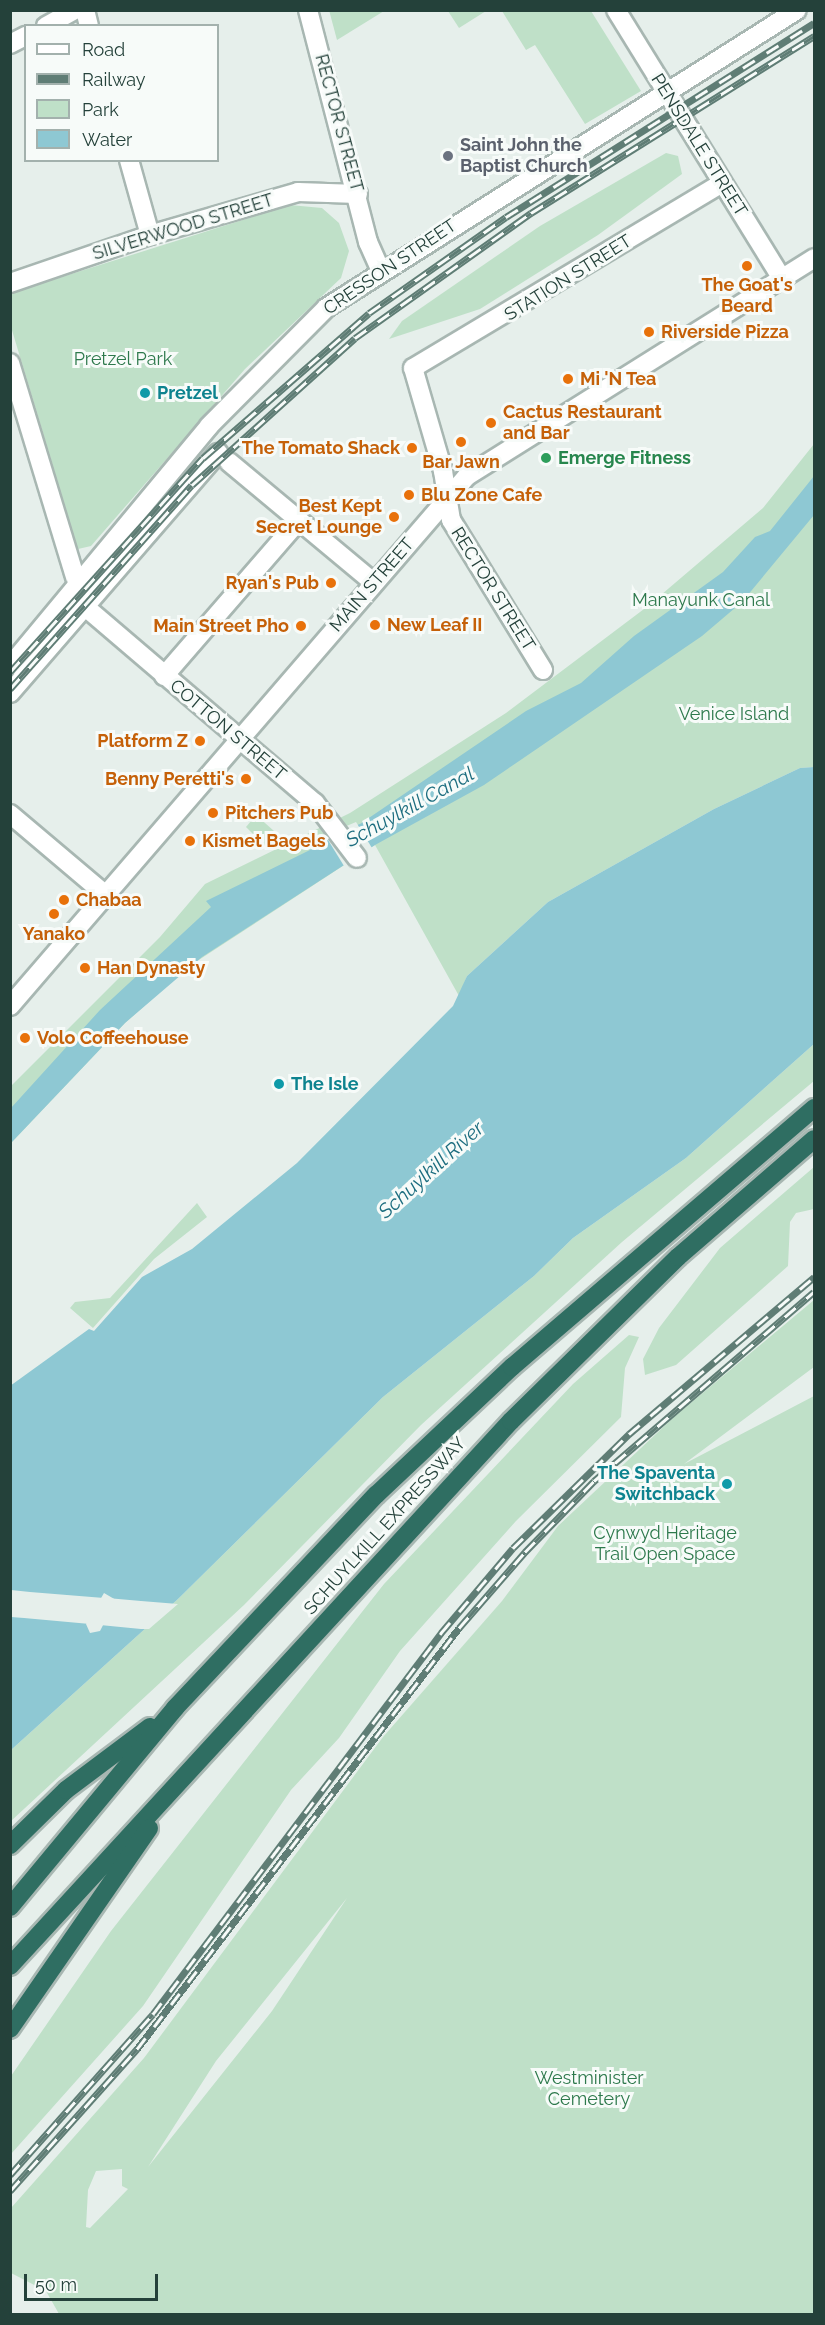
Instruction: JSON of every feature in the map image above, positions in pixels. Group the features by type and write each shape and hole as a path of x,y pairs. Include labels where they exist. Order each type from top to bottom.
{"highway":[{"name":"SCHUYLKILL EXPRESSWAY","path":"10,1907 175,1708 369,1503 590,1299 814,1108"},
{"name":"SCHUYLKILL EXPRESSWAY","path":"10,1966 442,1493 610,1322 814,1139"},
{"path":"10,1845 66,1790 175,1708"},
{"path":"10,2029 180,1781"}],"street":[{"path":"50,24 75,10"},
{"name":"RECTOR STREET","path":"308,10 358,194 368,242 380,269"},
{"name":"PENSDALE STREET","path":"616,10 782,279"},
{"name":"CRESSON STREET","path":"10,693 213,449 290,340 380,269 667,93 796,10"},
{"path":"10,44 24,37"},
{"path":"130,162 150,235"},
{"name":"STATION STREET","path":"413,368 722,183"},
{"name":"SILVERWOOD STREET","path":"10,284 150,235 298,192 358,194"},
{"name":"MAIN STREET","path":"10,1006 446,497 476,468 814,258"},
{"path":"10,363 75,577"},
{"name":"RECTOR STREET","path":"413,368 455,528 543,670"},
{"path":"213,449 373,582"},
{"name":"CRESSON STREET","path":"10,666 213,449"},
{"path":"164,676 299,520"},
{"name":"COTTON STREET","path":"90,611 338,827 357,858"},
{"path":"10,814 106,895"}],"green space":[{"path":"329,10 384,10 384,11 337,40"},
{"path":"448,11 486,11 459,28"},
{"path":"502,11 591,11 641,91 585,124 535,45 526,50"},
{"path":"666,153 678,156 682,174 598,235 480,309 389,339 402,321 540,226"},
{"name":"Pretzel Park","path":"290,205 322,208 339,223 349,251 341,278 245,369 91,546 78,549 11,327 11,293"},
{"name":"Venice Island","path":"814,444 814,767 800,768 714,809 548,902 467,976 459,996 375,845 188,967 125,1023 11,1143 11,1086 160,937 205,884 350,813 506,713 648,606 763,508"},
{"path":"256,815 283,839 266,847 246,827"},
{"path":"814,1044 814,1081 622,1242 421,1425 244,1605 11,1821 11,1750 178,1599 383,1397 534,1276 573,1238 686,1158"},
{"path":"814,1167 814,1209 796,1213 790,1222 788,1266 676,1365 645,1375 643,1359 659,1328 720,1248"},
{"path":"197,1203 207,1217 154,1259 93,1328 70,1308 75,1302 110,1298"},
{"name":"Westminister Cemetery","path":"814,1300 814,1367 684,1464 814,1396 814,2314 59,2314 46,2291 11,2273 11,2208 144,2058 383,1737 502,1601 558,1526 674,1417","holes":["347,1898 272,2011 148,2167 216,2061","122,2169 122,2186 128,2189 90,2228 86,2227 88,2190 96,2171"]},
{"path":"629,1335 639,1337 625,1368 621,1417 516,1521 400,1651 339,1738 291,1790 143,2006 11,2154 11,2076 111,1931 384,1584 573,1384"}],"water":[{"name":"Manayunk Canal","path":"814,476 814,515 742,602 702,636 484,785 375,845 202,957 125,1023 11,1143 11,1108 100,1010 211,907 206,901 312,849 318,838 360,824 526,711 581,683 634,636 723,572 755,537 770,531"},
{"name":"Schuylkill River","path":"814,767 814,1044 686,1158 573,1238 534,1276 383,1397 178,1599 11,1750 10,1386 89,1329 94,1331 142,1277 192,1249 297,1163 453,1006 467,976 548,902 714,809 800,768","holes":["104,1593 116,1600 100,1631 90,1633 86,1624"]}],"pier":[{"path":"356,822 372,848 344,866 325,835"},
{"path":"11,1590 104,1598 90,1624 11,1617"},
{"path":"107,1598 178,1604 149,1629 141,1629 100,1625 112,1601"}],"railway":[{"path":"10,672 203,458 369,313 506,217 814,23"},
{"path":"10,689 192,485 355,338 531,213 814,36"},
{"path":"10,2175 153,2014 441,1633 513,1548 629,1434 814,1277"},
{"path":"10,2191 137,2049 459,1628 525,1552 594,1481 814,1292"}],"place":[{"name":"Saint John the Baptist Church","path":"448,156"},
{"name":"The Goat's Beard","path":"747,266"},
{"name":"Riverside Pizza","path":"649,332"},
{"name":"Mi 'N Tea","path":"568,379"},
{"name":"Pretzel","path":"145,393"},
{"name":"Cactus Restaurant and Bar","path":"491,423"},
{"name":"Bar Jawn","path":"461,442"},
{"name":"The Tomato Shack","path":"412,448"},
{"name":"Emerge Fitness","path":"546,458"},
{"name":"Blu Zone Cafe","path":"409,495"},
{"name":"Best Kept Secret Lounge","path":"394,517"},
{"name":"Ryan's Pub","path":"331,583"},
{"name":"New Leaf II","path":"375,625"},
{"name":"Main Street Pho","path":"301,626"},
{"name":"Platform Z","path":"200,741"},
{"name":"Benny Peretti's","path":"246,779"},
{"name":"Pitchers Pub","path":"213,813"},
{"name":"Kismet Bagels","path":"190,841"},
{"name":"Chabaa","path":"64,900"},
{"name":"Yanako","path":"54,914"},
{"name":"Han Dynasty","path":"85,968"},
{"name":"Volo Coffeehouse","path":"25,1038"},
{"name":"The Isle","path":"279,1084"},
{"name":"The Spaventa Switchback","path":"727,1484"}],"water label":[{"name":"Schuylkill Canal","path":"410,807"}],"park label":[{"name":"Cynwyd Heritage Trail Open Space","path":"665,1544"}]}
